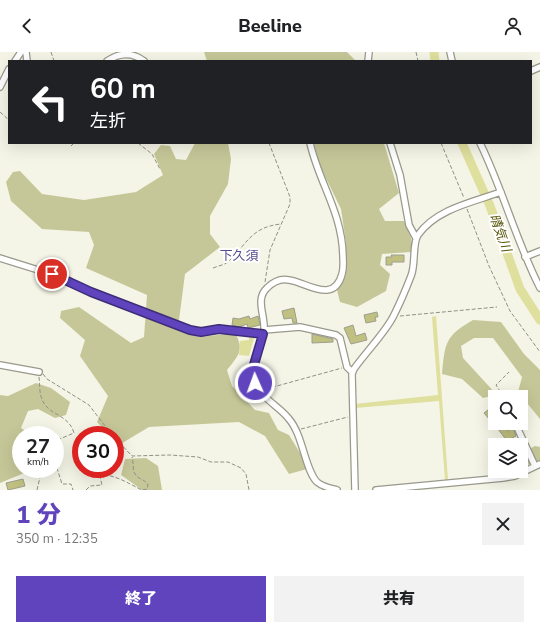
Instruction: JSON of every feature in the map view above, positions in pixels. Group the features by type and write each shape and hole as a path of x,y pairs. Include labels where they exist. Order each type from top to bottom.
{"street":[{"path":"15,60 21,52"},
{"path":"109,60 124,52 136,54 143,60"},
{"path":"0,87 8,71"},
{"path":"310,144 317,169 334,205 339,223 343,244 342,274 338,283 325,290 315,290 287,279 279,280 266,289 261,300 263,332 253,368 255,383 260,391 290,420 296,430 313,477 318,483 337,490"},
{"path":"355,490 352,372 394,316 412,276 416,238 409,225 400,175 390,144"},
{"path":"480,144 540,288"},
{"path":"416,238 431,222 441,215 465,204 501,192"},
{"path":"526,257 540,251"},
{"path":"0,258 52,274 91,292 190,330 201,332 219,329 263,332 300,327 336,336 340,338 347,367 352,372"},
{"path":"0,365 39,372"},
{"path":"376,490 515,476 538,465 519,430"}],"path":[{"path":"0,112 8,119"},
{"path":"139,144 152,154 160,169"},
{"path":"266,289 270,250 290,197 269,144"},
{"path":"441,144 463,194 465,204 489,266 510,311 540,352"},
{"path":"213,268 227,263 252,234 269,225 281,224"},
{"path":"394,316 498,307"},
{"path":"260,391 347,367"},
{"path":"39,372 89,405 105,426"},
{"path":"39,372 41,399 45,406 61,415 72,426 74,433 64,437"},
{"path":"499,390 496,385 509,372"},
{"path":"296,430 352,415"},
{"path":"86,490 90,486 102,485 100,477 104,475 110,476 142,490 146,489 148,485 146,481 136,476 133,472 132,456 124,448"},
{"path":"132,456 170,455 198,457 211,462 228,462 241,468 246,474 249,490"},
{"path":"37,490 40,478"},
{"path":"60,478 62,484 71,484 73,490"}],"shaded area":[{"path":"204,52 347,52 355,60 207,60"},
{"path":"194,144 228,144 231,159 228,184 210,216 210,234 220,247 185,274 179,320 181,330 200,337 235,333 240,344 239,353 227,370 232,386 255,410 269,413 278,430 289,435 305,461 307,469 289,474 265,436 239,422 149,427 124,442 124,426 101,426 97,422 108,396 80,356 85,340 60,318 61,311 79,307 131,343 144,337 147,295 86,268 94,245 89,232 42,229 11,201 6,182 13,172 20,171 42,194 84,200 136,192 163,175 154,154 161,145 170,146 176,159 186,160"},
{"path":"314,144 384,144 399,193 379,209 385,221 404,221 411,238 411,252 382,254 380,265 390,274 386,291 357,307 340,302 337,290 346,275 346,243 341,209 320,166"},
{"path":"436,316 448,480 445,480 439,401 355,408 355,404 438,395 432,317"},
{"path":"473,320 501,322 524,354 540,370 540,419 528,404 528,390 519,390 522,377 493,338 474,338 461,346 463,358 492,390 488,390 488,397 483,398 462,379 442,374 444,355 448,341"},
{"path":"249,337 254,338 249,356 239,355 240,341 249,340"},
{"path":"36,383 51,388 70,402 66,415 55,418 38,409 28,411 22,426 12,426 12,478 0,483 0,395 8,396"},
{"path":"535,446 540,447 540,460 528,465 528,450"},
{"path":"146,458 158,466 162,490 142,490 124,477 125,459"}],"building":[{"path":"391,255 404,255 404,262 392,262 392,265 386,265 386,257 392,257"},
{"path":"294,308 297,323 293,323 292,318 284,319 282,311"},
{"path":"377,312 378,317 375,317 376,321 366,323 364,315"},
{"path":"249,316 250,319 258,316 260,325 248,328 247,324 239,327 232,325 233,318 239,319"},
{"path":"353,325 356,336 365,333 367,340 351,344 344,328"},
{"path":"312,334 333,339 333,342 312,343"},
{"path":"247,379 250,385 240,390 237,383"},
{"path":"488,410 488,418 484,413"},
{"path":"499,430 514,430 516,436 512,438 505,438"},
{"path":"23,479 25,486 8,490 6,483"}],"waterway":[{"name":"晴気川","path":"434,52 435,60"},
{"name":"晴気川","path":"462,144 490,206 520,289 540,320"}],"district":[{"name":"下久須","path":"239,256"}],"route":[{"path":"52,274 91,292 196,332 219,329 263,334 252,374 255,383"}]}
